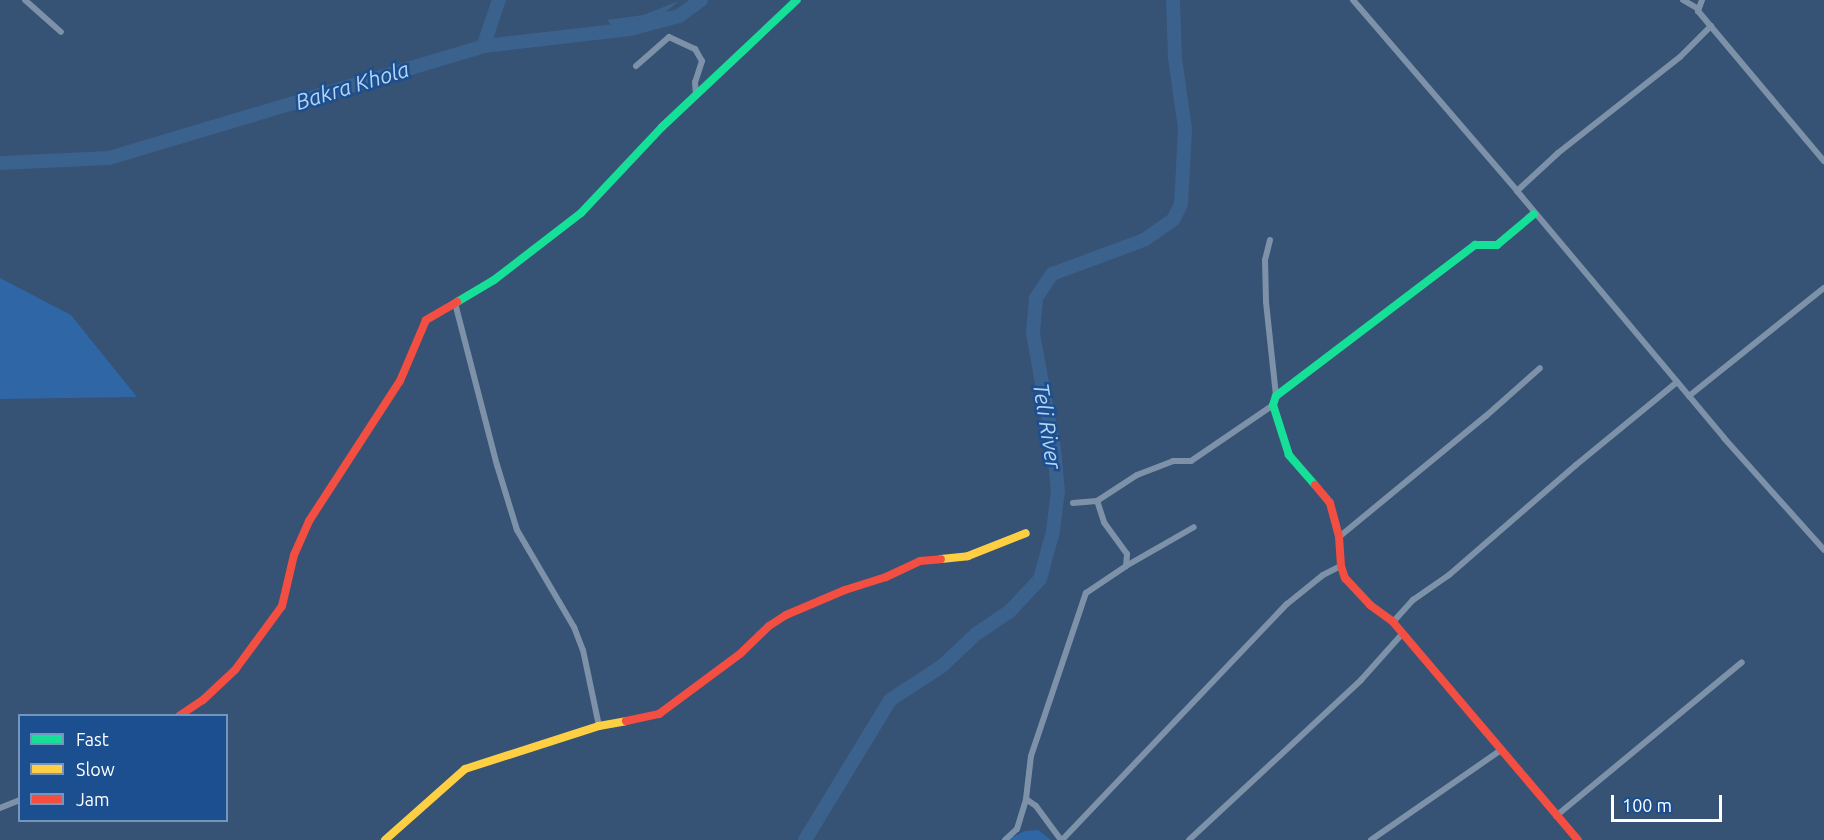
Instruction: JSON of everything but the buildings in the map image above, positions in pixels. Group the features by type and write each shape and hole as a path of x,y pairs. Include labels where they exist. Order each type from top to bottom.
{"street":[{"path":"25,0 61,32"},
{"path":"182,714 203,700 235,670 282,606 287,593 294,555 309,520 400,381 426,320 495,280 580,213 696,95 797,0"},
{"path":"1353,0 1677,382 1824,550"},
{"path":"1683,0 1697,8 1824,161"},
{"path":"1697,8 1702,0"},
{"path":"1517,191 1558,153 1680,57 1711,26"},
{"path":"636,66 669,37 695,49 702,61 695,82 696,95"},
{"path":"1073,503 1097,501 1137,475 1173,461 1191,461 1197,458 1475,244 1497,245 1534,214"},
{"path":"1270,240 1265,260 1266,302 1275,400 1284,446 1295,464 1330,503 1339,537 1341,566 1345,578 1370,605 1393,622 1403,633 1578,840"},
{"path":"1689,396 1824,288"},
{"path":"455,303 497,465 517,530 574,627 583,650 599,726"},
{"path":"1339,537 1477,424 1540,368"},
{"path":"1393,622 1413,600 1449,575 1576,465 1677,382"},
{"path":"1097,501 1104,522 1127,554 1126,566"},
{"path":"1005,840 1017,829 1026,799 1031,756 1086,593 1126,566 1194,527"},
{"path":"386,840 465,769 599,726 659,714 741,653 769,626 807,605 886,577 920,561 968,555 1026,533"},
{"path":"1026,799 1036,806 1062,840 1272,619 1323,575 1341,566"},
{"path":"1189,840 1360,680 1403,633"},
{"path":"1556,816 1742,662"},
{"path":"1371,840 1501,750"},
{"path":"0,808 18,801"}],"shaded area":[{"path":"679,1 639,34 621,37 607,20 643,15"},
{"path":"0,278 71,315 137,397 0,399"},
{"path":"1038,830 1051,840 1006,840 1025,831"}],"waterway":[{"path":"484,44 499,0"},
{"name":"Bakra Khola","path":"0,163 109,158 484,46 630,29 679,16 701,0"},
{"name":"Teli River","path":"805,840 890,700 942,666 976,634 1009,612 1040,579 1053,531 1058,492 1054,449 1033,333 1036,298 1052,274 1144,240 1173,220 1181,204 1185,129 1175,58 1173,0"}],"traffic: fast":[{"path":"457,302 494,280 581,213 662,127 797,0"},
{"path":"1315,485 1289,455 1273,405 1276,396 1475,245 1497,245 1534,214"}],"traffic: slow":[{"path":"941,559 968,556 1026,533"},
{"path":"385,840 465,769 599,726 626,721"}],"traffic: jam":[{"path":"182,714 203,700 235,670 282,606 294,555 309,521 400,381 426,320 457,302"},
{"path":"1315,485 1330,503 1339,537 1341,566 1345,578 1370,605 1393,622 1578,840"},
{"path":"626,721 659,714 741,653 769,626 786,615 845,590 886,577 920,561 941,559"}]}
